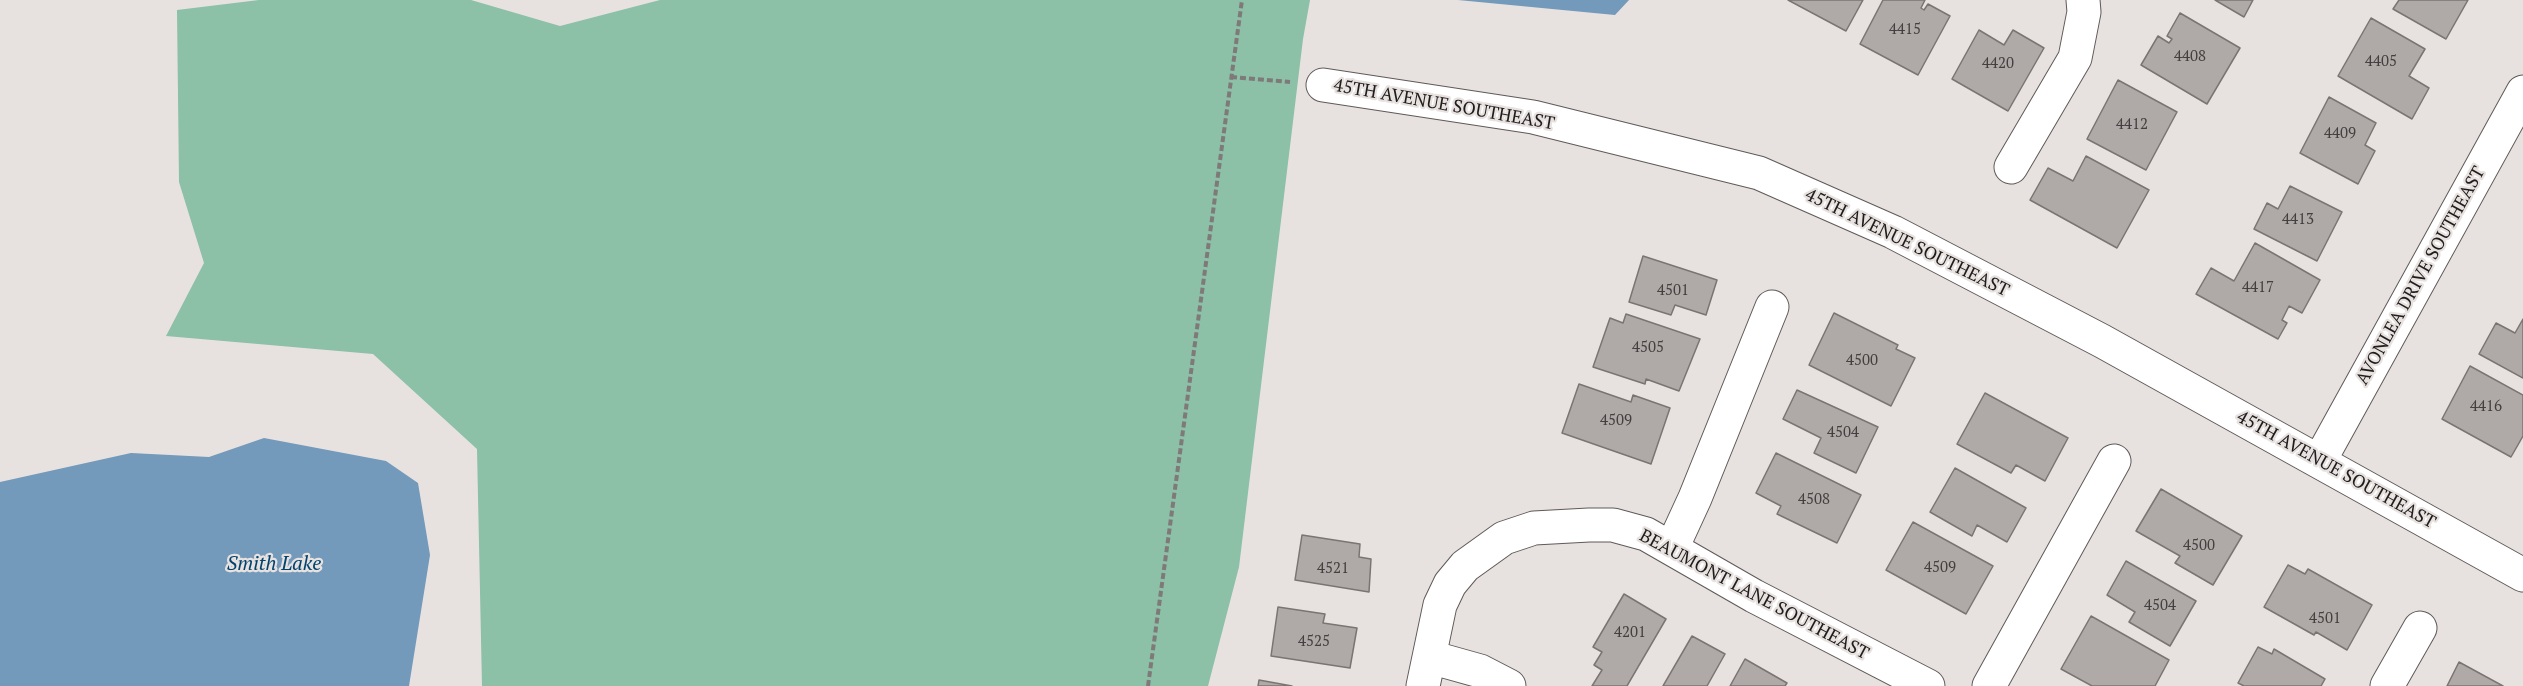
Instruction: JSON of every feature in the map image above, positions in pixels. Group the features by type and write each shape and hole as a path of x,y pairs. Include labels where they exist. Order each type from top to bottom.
{"street":[{"path":"2011,167 2075,58 2084,12 2083,0"},
{"name":"45TH AVENUE SOUTHEAST","path":"1323,85 1533,117 1759,173 1893,232 2103,340 2523,575"},
{"name":"AVONLEA DRIVE SOUTHEAST","path":"2320,460 2523,92"},
{"path":"1672,548 1695,498 1772,307"},
{"path":"1989,686 2114,461"},
{"name":"BEAUMONT LANE SOUTHEAST","path":"1426,671 1440,605 1450,584 1465,566 1504,538 1534,528 1613,525 1646,534 1754,596 1928,686"},
{"path":"2387,686 2420,628"},
{"path":"1426,671 1480,671 1509,686"}],"path":[{"path":"1148,686 1242,0"},
{"name":"45TH AVENUE SOUTHEAST","path":"1231,77 1323,85"}],"green space":[{"path":"259,0 471,0 560,26 660,0 1310,0 1303,39 1239,567 1208,686 482,686 477,449 373,354 166,336 204,263 179,182 177,10"}],"water":[{"path":"1458,0 1629,0 1615,15"},
{"name":"Smith Lake","path":"264,438 386,461 418,483 430,555 409,686 0,686 0,482 131,453 209,457"}],"building":[{"path":"1788,0 1863,0 1846,31"},
{"path":"1883,0 1925,0 1921,8 1924,10 1928,4 1950,16 1918,75 1860,44"},
{"path":"2215,0 2253,0 2244,17"},
{"path":"2399,0 2468,0 2446,39 2393,9"},
{"path":"2180,13 2240,48 2207,104 2141,65 2158,36 2169,43 2172,39 2167,36"},
{"path":"2371,18 2425,49 2409,76 2429,88 2412,119 2338,76"},
{"path":"1979,30 2004,45 2013,30 2044,48 2008,111 1952,79"},
{"path":"2118,80 2177,112 2146,170 2087,139"},
{"path":"2329,97 2376,123 2365,145 2375,151 2358,184 2300,153"},
{"path":"2086,156 2149,190 2117,248 2030,200 2048,168 2073,181"},
{"path":"2290,186 2342,212 2317,261 2254,229 2267,203 2278,209"},
{"path":"2255,243 2320,280 2302,313 2289,306 2282,320 2287,323 2278,339 2196,294 2211,268 2234,281"},
{"path":"1643,256 1717,280 1706,315 1675,305 1671,315 1629,302"},
{"path":"1834,313 1898,345 1896,349 1915,358 1891,406 1809,365"},
{"path":"1626,314 1700,339 1679,391 1646,379 1645,384 1593,367 1610,318 1623,323"},
{"path":"2523,319 2523,378 2479,354 2496,323 2515,333"},
{"path":"2470,366 2523,395 2523,436 2511,457 2442,419"},
{"path":"1579,384 1631,402 1633,395 1670,408 1651,464 1562,433"},
{"path":"1797,390 1878,427 1856,473 1814,453 1821,438 1783,419"},
{"path":"1985,393 2068,438 2045,481 2016,465 2011,473 1957,444"},
{"path":"1776,453 1861,495 1837,543 1777,514 1781,506 1756,493"},
{"path":"1955,468 2026,508 2007,542 1977,525 1972,536 1930,512"},
{"path":"2161,489 2242,536 2213,585 2175,563 2180,556 2136,531"},
{"path":"1913,522 1993,566 1966,614 1886,570"},
{"path":"1302,535 1360,544 1359,557 1371,559 1369,592 1295,580"},
{"path":"2126,561 2196,601 2170,646 2129,622 2135,612 2107,595"},
{"path":"2288,565 2305,574 2308,569 2372,605 2347,650 2316,632 2314,635 2264,607"},
{"path":"1624,594 1666,619 1627,686 1592,686 1602,670 1594,665 1602,652 1593,647"},
{"path":"1278,607 1325,614 1323,623 1357,628 1350,668 1271,656"},
{"path":"2091,616 2169,660 2155,686 2092,686 2061,669"},
{"path":"1692,636 1725,654 1707,686 1663,686"},
{"path":"2258,647 2272,654 2274,649 2325,679 2321,686 2244,686 2238,683"},
{"path":"1745,659 1787,683 1785,686 1730,686"},
{"path":"2459,662 2503,686 2447,686"},
{"path":"1259,680 1292,686 1258,686"}]}
